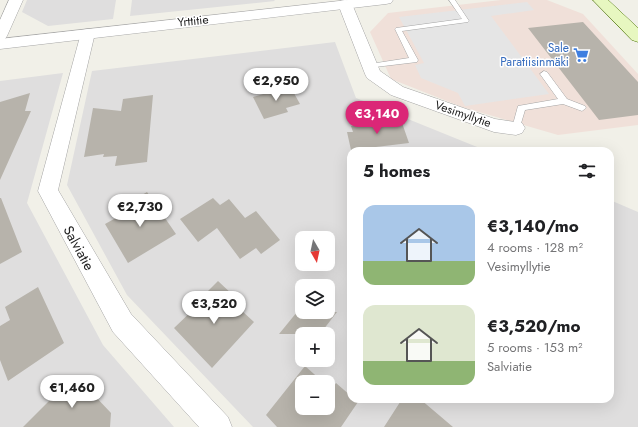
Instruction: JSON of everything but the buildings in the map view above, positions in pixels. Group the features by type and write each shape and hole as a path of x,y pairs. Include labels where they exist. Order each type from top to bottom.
{"main road":[{"path":"600,0 638,37"}],"street":[{"path":"0,36 16,0"},
{"name":"Yrttitie","path":"0,44 386,0"},
{"name":"Vesimyllytie","path":"345,4 373,74 397,91 494,125 516,128"},
{"name":"Salviatie","path":"88,33 48,191 122,323 218,427"}],"lane":[{"path":"370,66 414,60 398,30 466,21 452,0"},
{"path":"544,74 564,101"},
{"path":"516,128 521,108 564,101 582,108"}],"shaded area":[{"path":"27,0 116,0 113,19 48,26 22,12"},
{"path":"132,0 274,0 275,1 130,16"},
{"path":"501,0 547,0 583,14 638,74 638,125 558,135 462,107 391,79 370,32 388,13"},
{"path":"527,2 534,10 491,16 549,94 465,106 458,93 421,78 415,65 424,63 399,17"},
{"path":"335,42 356,98 477,147 347,147 347,403 614,403 614,202 638,212 638,427 253,427 127,295 67,185 92,71"},
{"path":"63,73 27,203 103,345 174,427 0,427 0,81"}],"place":[{"name":"Sale Paratiisinmäki","path":"581,55"}]}
